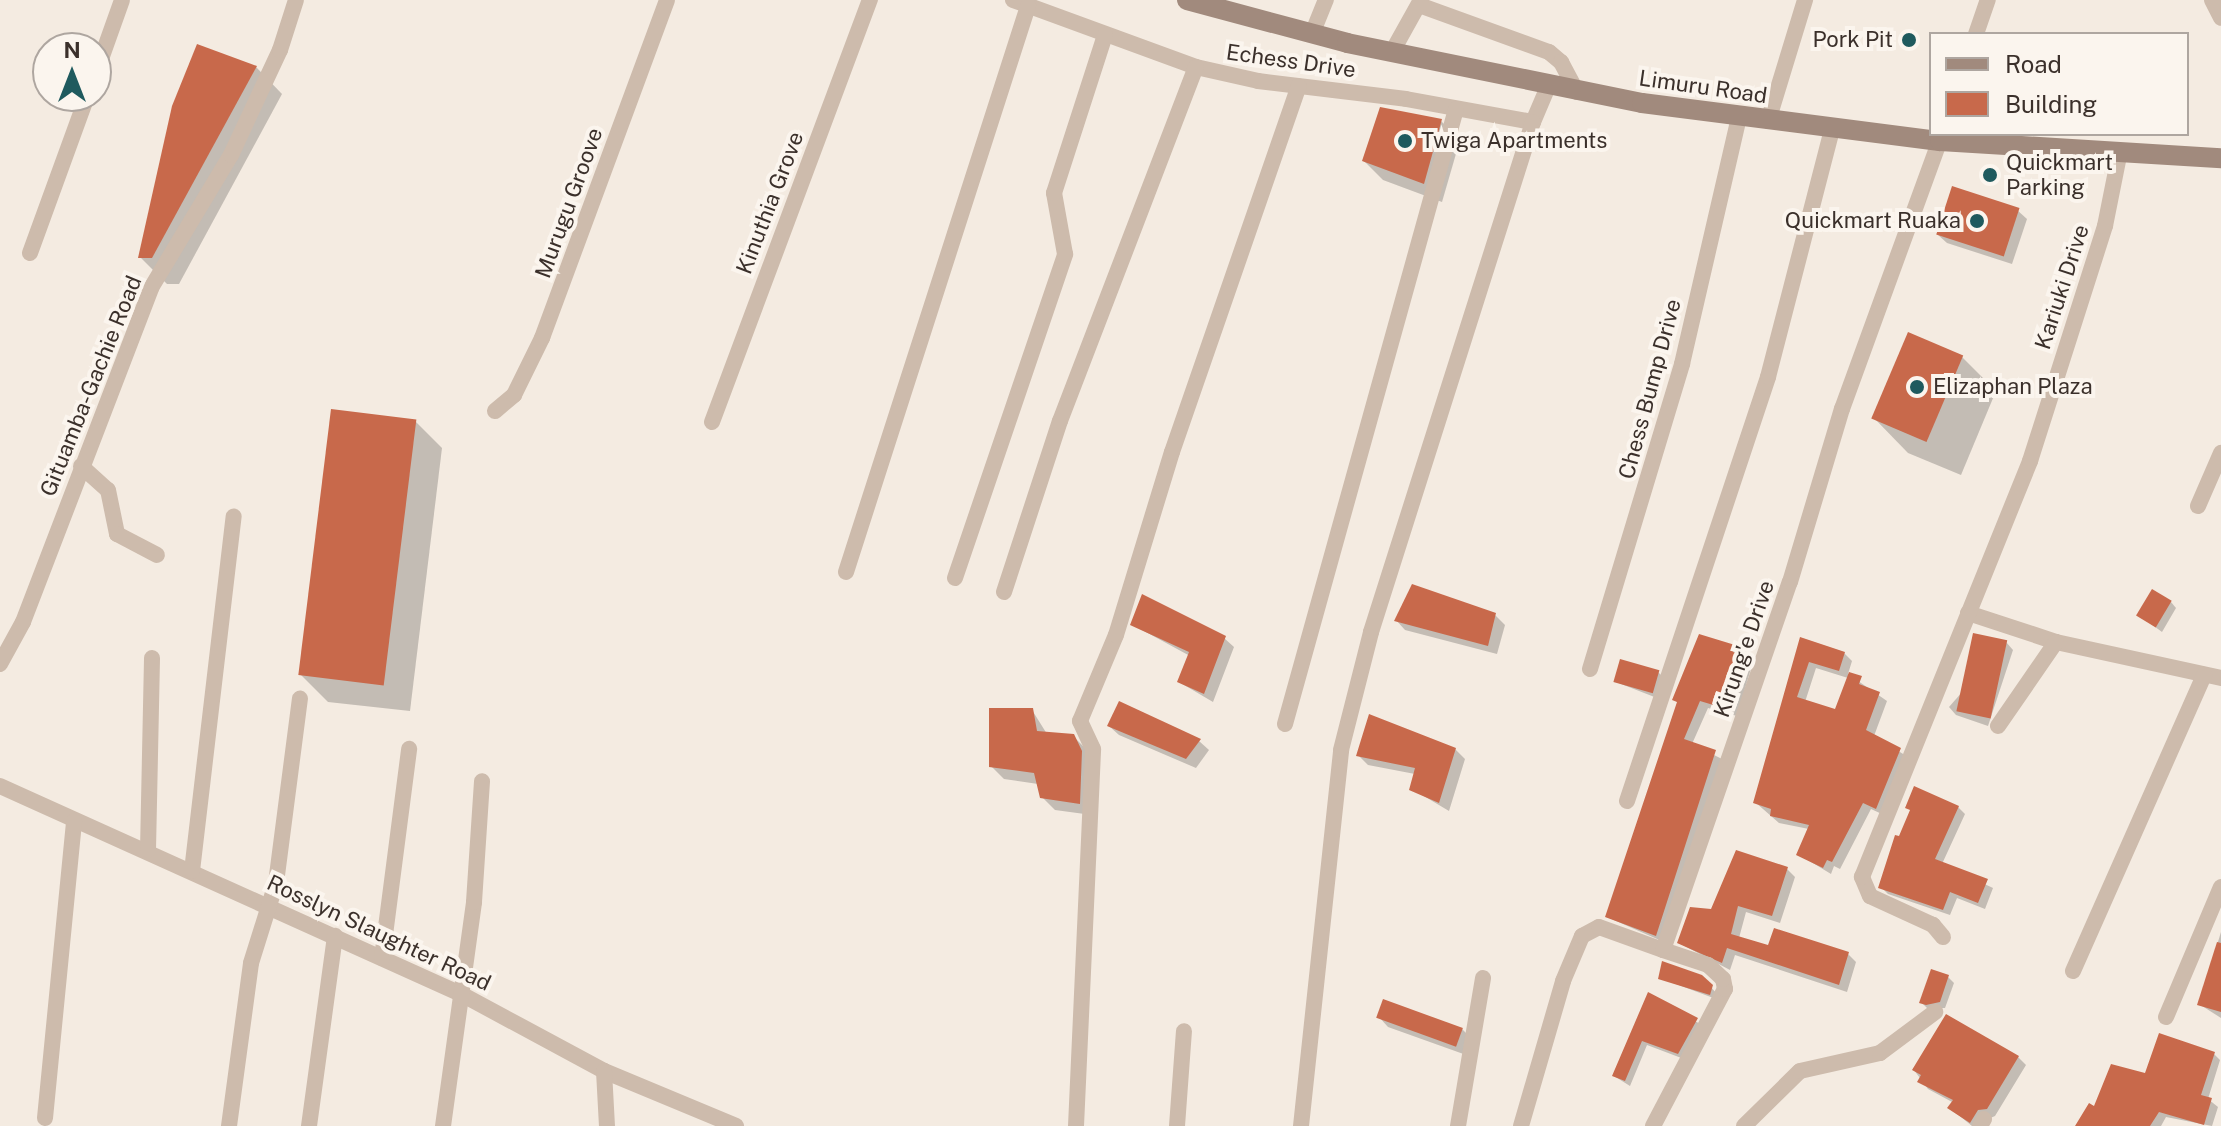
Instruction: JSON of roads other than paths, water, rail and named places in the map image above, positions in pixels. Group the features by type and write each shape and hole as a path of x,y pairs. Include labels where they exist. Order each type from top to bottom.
{"main road":[{"name":"Limuru Road","path":"1187,0 1312,34 1548,86 1739,117 1832,130 2221,158"}],"street":[{"path":"111,32 122,0"},
{"name":"Gituamba-Gachie Road","path":"0,664 23,622 151,288 231,155 280,50 296,0"},
{"name":"Murugu Groove","path":"495,411 514,395 542,338 667,0"},
{"name":"Kinuthia Grove","path":"712,422 870,0"},
{"path":"1312,34 1326,0"},
{"path":"1768,121 1805,0"},
{"path":"1977,32 1988,0"},
{"path":"2212,0 2221,18"},
{"path":"846,572 1021,3"},
{"name":"Echess Drive","path":"1021,3 1196,67 1533,122"},
{"path":"1392,52 1420,3 1549,52 1561,62 1577,92"},
{"path":"955,578 1065,254 1054,193 1105,35"},
{"path":"1004,592 1060,421 1196,67"},
{"path":"1076,1126 1093,749 1080,721 1116,635 1172,452 1299,86"},
{"path":"1301,1126 1341,750 1371,632 1533,122 1548,86"},
{"path":"1285,724 1456,109"},
{"path":"30,253 81,112"},
{"name":"Chess Bump Drive","path":"1590,669 1682,364 1739,117"},
{"path":"1627,801 1764,391 1832,130"},
{"name":"Kirung'e Drive","path":"1663,950 1790,582 1842,409 1941,137"},
{"name":"Kariuki Drive","path":"1943,937 1933,925 1870,896 1862,877 2030,461 2105,226 2120,151"},
{"path":"2198,506 2221,453"},
{"path":"81,466 108,490 117,534 157,555"},
{"path":"192,871 234,516"},
{"path":"1968,613 2056,642 2221,678"},
{"path":"1998,726 2056,642"},
{"path":"148,850 152,658"},
{"path":"2073,971 2204,675"},
{"path":"229,1126 251,963 276,883 300,699"},
{"path":"382,958 409,749"},
{"path":"443,1126 463,995 482,781"},
{"name":"Rosslyn Slaughter Road","path":"0,786 74,821 148,850 463,995 604,1071 736,1126"},
{"path":"45,1118 74,821"},
{"path":"2166,1017 2221,887"},
{"path":"1521,1126 1563,981 1582,936 1599,927 1708,965 1723,979 1725,989 1653,1126"},
{"path":"309,1126 335,936"},
{"path":"1458,1126 1483,978"},
{"path":"1744,1126 1800,1071 1880,1053 1935,1012"},
{"path":"1177,1126 1184,1031"},
{"path":"604,1071 607,1126"}],"place":[{"name":"Pork Pit","path":"1909,40"},
{"name":"Twiga Apartments","path":"1405,141"},
{"name":"Quickmart Parking","path":"1990,175"},
{"name":"Quickmart Ruaka","path":"1977,221"},
{"name":"Elizaphan Plaza","path":"1917,387"}]}
